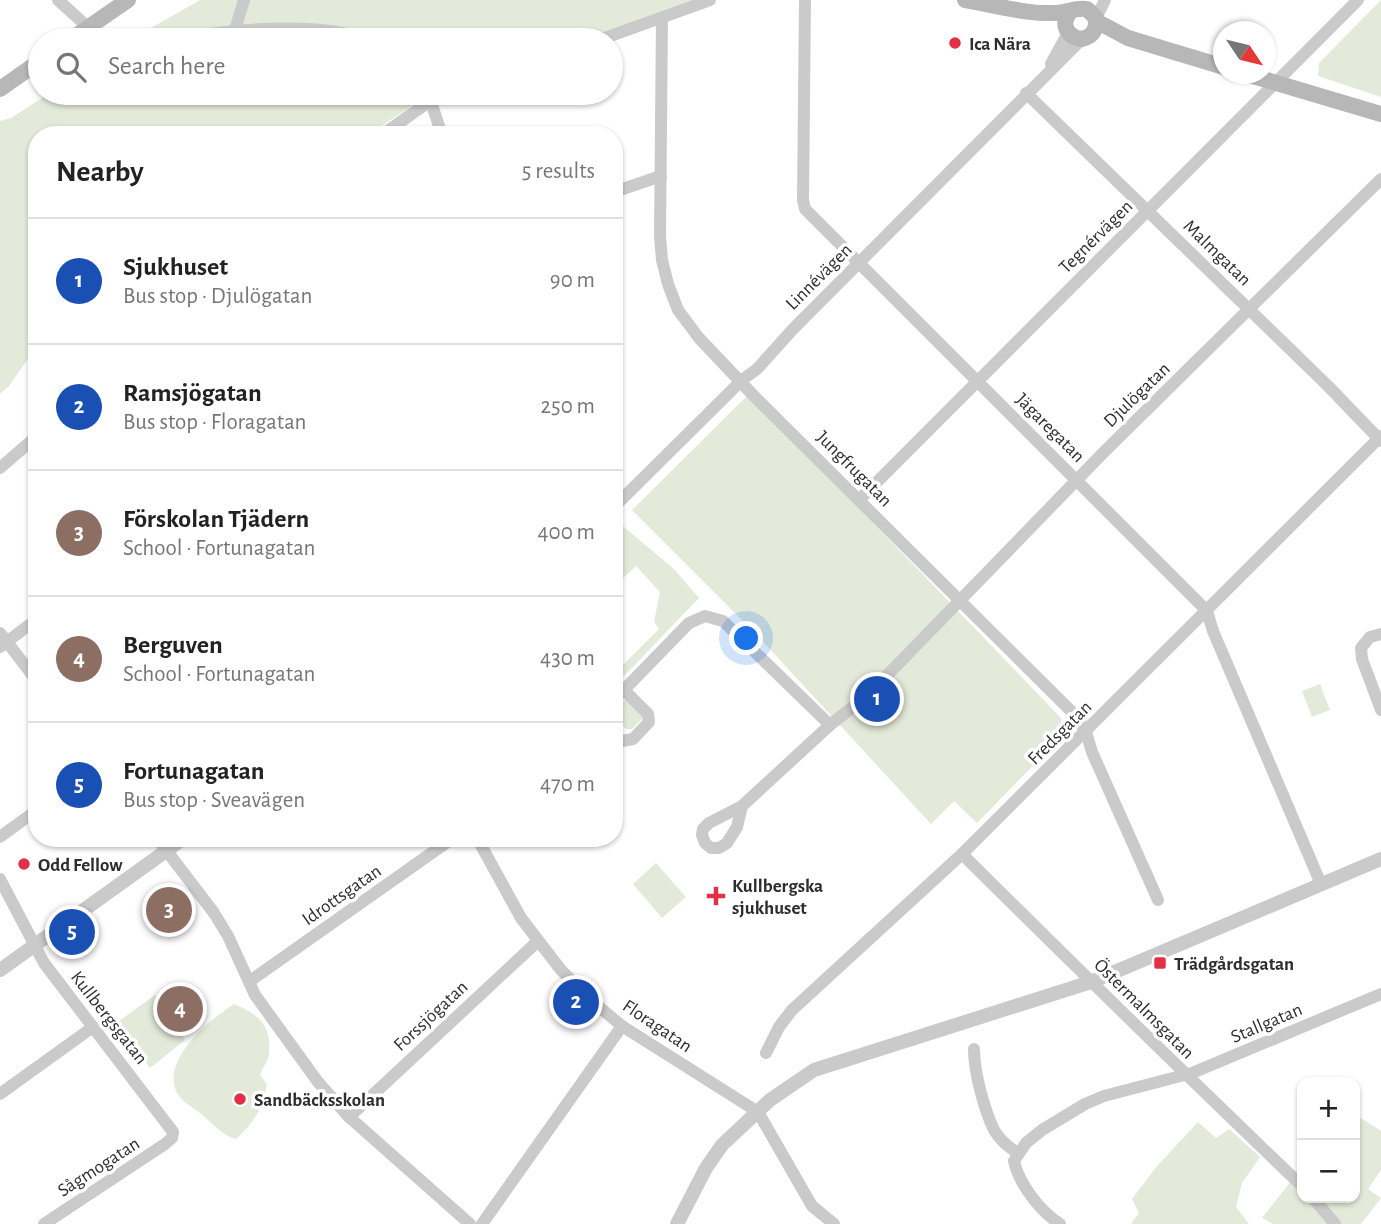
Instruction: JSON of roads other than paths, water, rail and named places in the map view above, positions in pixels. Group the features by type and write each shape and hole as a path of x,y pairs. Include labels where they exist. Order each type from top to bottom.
{"main road":[{"path":"90,27 128,0"},
{"path":"965,0 1030,12 1054,13 1081,6 1089,10 1096,19 1128,38"},
{"path":"1076,35 1065,20 1081,6"},
{"path":"1030,12 1076,35 1128,38 1213,64"},
{"path":"1076,35 1094,33 1096,19"},
{"path":"0,89 28,69"},
{"path":"1276,82 1381,114"}],"street":[{"path":"58,0 90,27"},
{"path":"236,28 244,0"},
{"path":"623,31 710,0"},
{"name":"Jägaregatan","path":"805,0 805,209 1207,611 1213,631 1321,884"},
{"path":"1096,19 1105,0"},
{"name":"Tegnérvägen","path":"1276,82 1358,0"},
{"name":"Jungfrugatan","path":"662,17 660,236 662,260 678,310 753,394 1076,716 1086,732 1092,752 1158,900"},
{"name":"Linnévägen","path":"623,498 742,380 757,369 1048,71 1076,35"},
{"name":"Tegnérvägen","path":"859,500 1274,84"},
{"name":"Malmgatan","path":"1026,93 1380,438"},
{"path":"393,126 419,105"},
{"path":"432,105 439,126"},
{"path":"623,189 661,176"},
{"name":"Djulögatan","path":"742,806 830,725 868,695 1077,480 1304,252 1381,179"},
{"name":"Fredsgatan","path":"766,1053 779,1027 792,1010 962,854 1380,438"},
{"path":"0,468 28,444"},
{"path":"623,741 633,739 649,722 648,714 624,690 690,623 705,616 714,617 732,629 809,708 830,725"},
{"path":"28,625 2,641 28,671"},
{"path":"1381,634 1370,637 1362,648 1362,659 1381,710"},
{"path":"0,838 28,817"},
{"path":"0,970 158,847"},
{"path":"164,847 222,927 255,995 318,1082 349,1117 470,1224"},
{"name":"Idrottsgatan","path":"250,981 440,847"},
{"name":"Floragatan","path":"482,847 510,901 561,970 622,1026 758,1112 812,1206 834,1224"},
{"name":"Östermalmsgatan","path":"962,854 1185,1075 1297,1181"},
{"path":"677,1224 705,1168 722,1144 786,1087 814,1070 1091,982 1381,859"},
{"name":"Kullbergsgatan","path":"0,879 33,947 168,1123 173,1132 172,1138"},
{"name":"Forssjögatan","path":"349,1117 538,941"},
{"name":"Stallgatan","path":"1018,1153 1042,1130 1085,1104 1104,1096 1185,1075 1381,994"},
{"path":"482,1224 622,1026"},
{"path":"0,1094 93,1027"},
{"path":"974,1049 974,1070 995,1130 1005,1145 1018,1153 1014,1161 1016,1171 1053,1222"},
{"name":"Sågmogatan","path":"44,1224 172,1138"},
{"path":"1317,1203 1335,1224"}],"place":[{"name":"Ica Nära","path":"955,43"},
{"name":"Sjukhuset","path":"877,699"},
{"name":"Odd Fellow","path":"24,864"},
{"name":"Kullbergska sjukhuset","path":"716,896"},
{"name":"Förskolan Tjädern","path":"169,910"},
{"name":"Fortunagatan","path":"72,932"},
{"name":"Trädgårdsgatan","path":"1160,963"},
{"name":"Ramsjögatan","path":"576,1002"},
{"name":"Berguven","path":"180,1009"},
{"name":"Sandbäcksskolan","path":"240,1099"}]}
